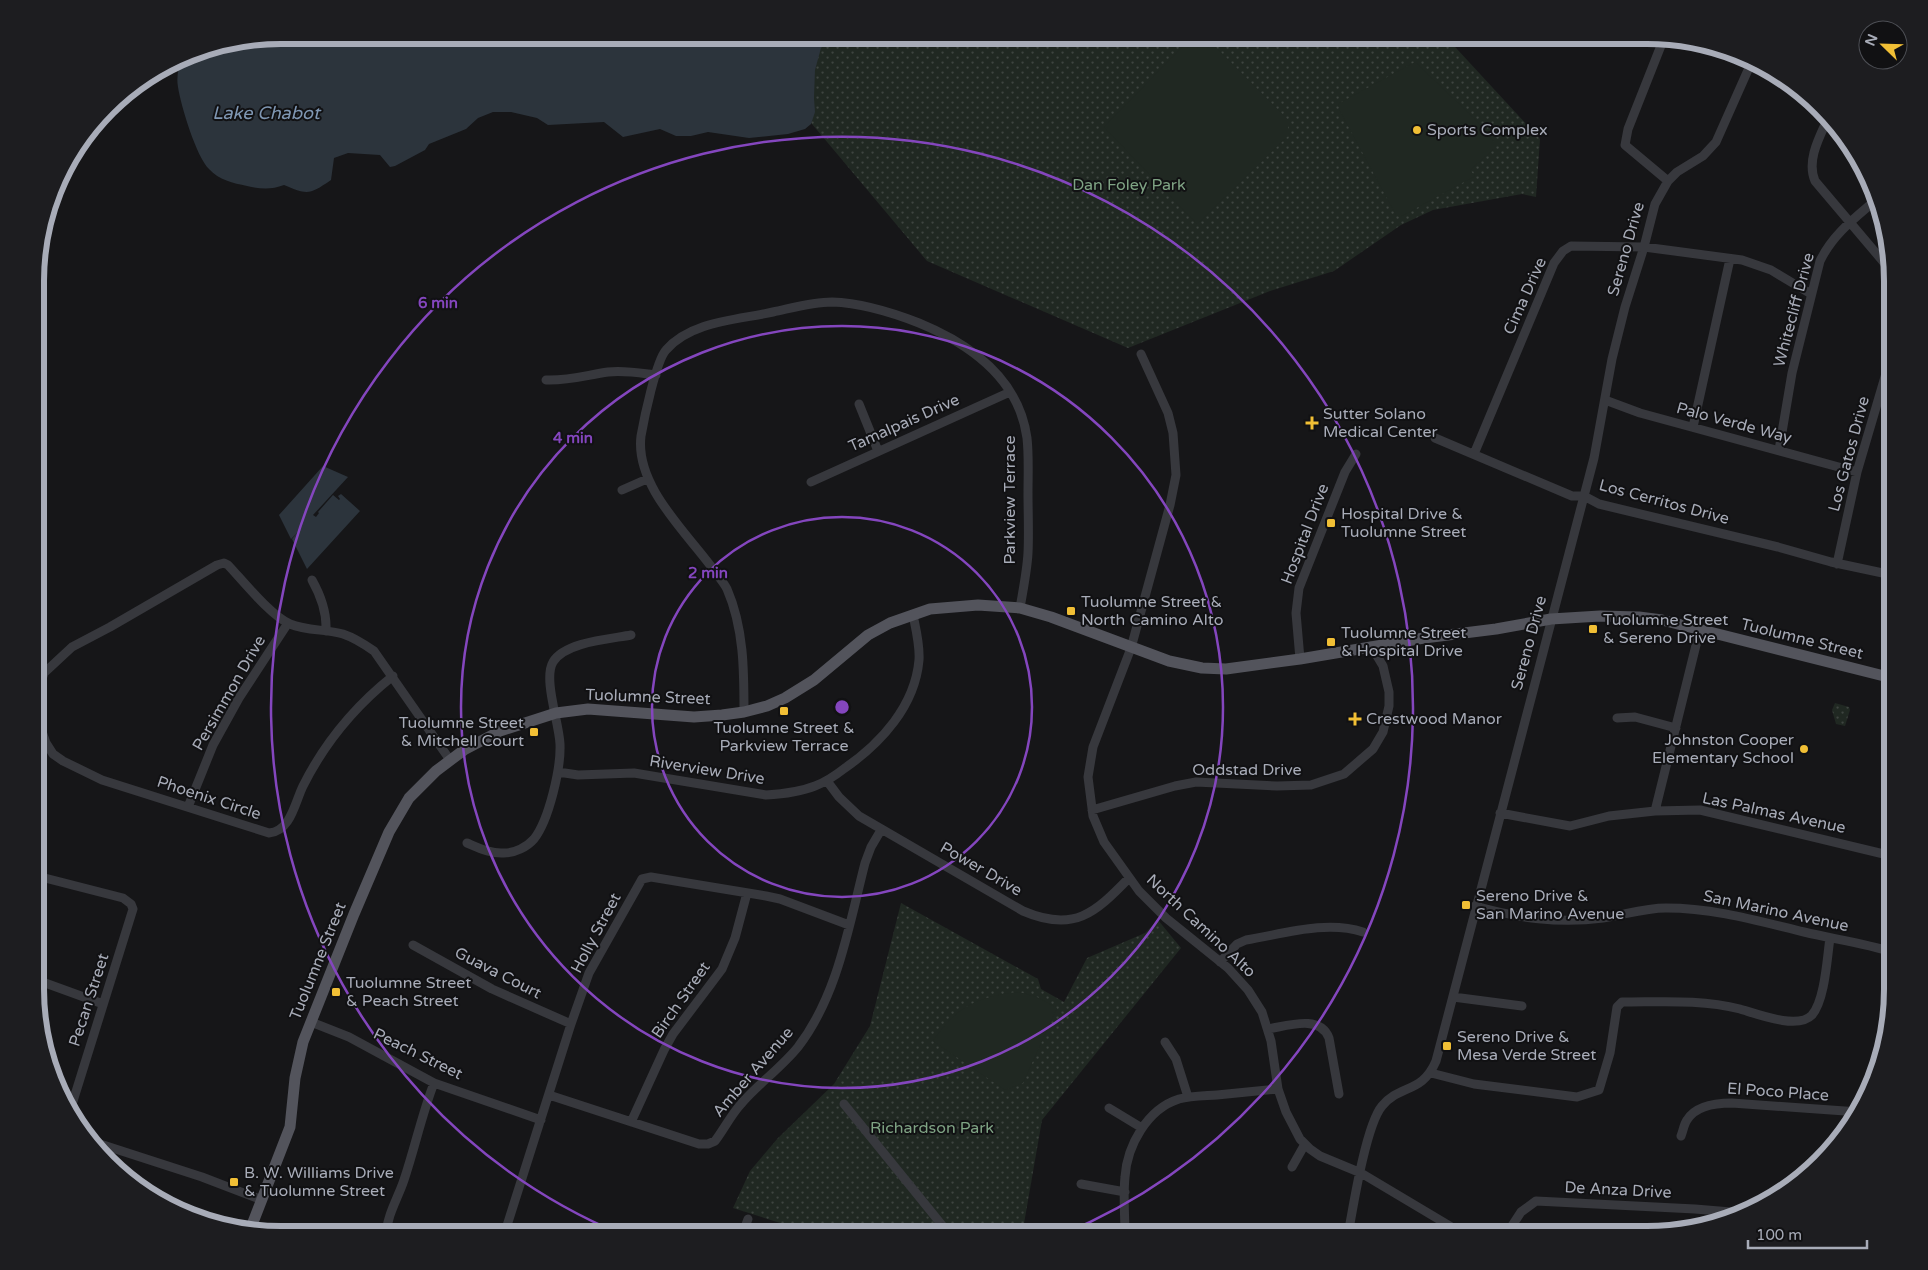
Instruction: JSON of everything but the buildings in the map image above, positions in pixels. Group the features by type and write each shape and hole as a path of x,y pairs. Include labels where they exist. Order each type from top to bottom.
{"main road":[{"name":"Tuolumne Street","path":"252,1224 290,1126 298,1062 311,1022 354,914 398,815 419,786 450,760 500,732 556,713 588,709 694,717 722,716 744,712 784,698 814,680 868,635 890,623 930,609 978,605 1020,608 1051,617 1169,661 1202,668 1226,669 1300,659 1371,646 1496,629 1551,619 1600,616 1639,617 1662,620 1884,676"}],"street":[{"path":"1662,44 1628,129 1625,145 1668,181"},
{"name":"Sereno Drive","path":"1431,1074 1453,998 1594,458 1612,358 1655,204 1668,181 1677,172 1703,156 1716,142 1749,67"},
{"path":"1826,124 1812,158 1812,176 1884,263"},
{"name":"Whitecliff Drive","path":"1778,450 1792,373 1820,261 1827,247 1849,223 1872,204"},
{"name":"Cima Drive","path":"1474,454 1554,263 1563,251 1571,246 1644,247 1758,264 1811,294"},
{"path":"1693,427 1730,259"},
{"name":"Parkview Terrace","path":"744,712 739,623 726,587 659,500 647,479 641,454 641,437 656,375 664,352 676,339 706,325 830,302 876,308 944,334 972,350 994,371 1010,392 1023,423 1027,446 1028,553 1020,608"},
{"name":"North Camino Alto","path":"1141,354 1168,413 1173,433 1176,469 1170,505 1131,648 1093,747 1088,776 1093,816 1104,842 1139,891 1166,918 1220,962 1248,990 1262,1012 1268,1029 1278,1089 1286,1112 1300,1139 1320,1156 1361,1173 1451,1226"},
{"path":"546,380 562,381 609,372 628,371 656,375"},
{"name":"Los Gatos Drive","path":"1837,564 1857,472 1884,380"},
{"name":"Tamalpais Drive","path":"811,482 1010,392"},
{"name":"Palo Verde Way","path":"1605,400 1640,413 1857,472"},
{"path":"859,404 878,451"},
{"name":"Los Cerritos Drive","path":"1435,438 1572,496 1584,496 1600,504 1778,547 1837,564 1884,573"},
{"name":"Hospital Drive","path":"1300,659 1296,613 1299,588 1345,472 1356,454"},
{"path":"622,490 647,479"},
{"name":"Phoenix Circle","path":"44,674 72,647 217,565 224,563 267,606 288,623 313,630 342,634 363,643 374,651 450,760"},
{"path":"312,580 322,600 326,631"},
{"name":"Riverview Drive","path":"558,772 578,775 634,773 766,795 804,790 827,781 879,741 894,723 907,700 919,662 919,649 912,615"},
{"name":"Persimmon Drive","path":"188,807 213,745 239,698 288,623"},
{"path":"1655,811 1700,630"},
{"path":"467,843 491,852 503,854 525,847 533,840 540,830 558,772 560,744 556,713 549,685 553,662 564,651 581,645 631,635"},
{"name":"Oddstad Drive","path":"1092,810 1175,786 1196,782 1277,786 1311,785 1344,774 1373,749 1383,732 1389,706 1389,692 1383,666 1371,646"},
{"name":"Phoenix Circle","path":"44,737 53,754 102,780 269,833 282,829 291,816 303,787 320,756 363,701 392,676"},
{"path":"1616,718 1635,717 1676,728"},
{"name":"Power Drive","path":"827,781 850,808 881,830 1038,918 1062,921 1082,917 1110,898 1129,878"},
{"name":"Las Palmas Avenue","path":"1500,813 1570,826 1609,816 1655,811 1700,810 1884,854"},
{"name":"Amber Avenue","path":"549,1095 699,1144 715,1142 742,1103 792,1053 818,1016 830,990 865,863 871,847 881,830"},
{"name":"Pecan Street","path":"44,878 124,899 131,904 133,909 72,1103"},
{"name":"Holly Street","path":"507,1226 571,1024 593,965 642,879 652,878 780,899 849,925"},
{"name":"Birch Street","path":"632,1122 673,1034 722,969 735,938 747,893"},
{"name":"San Marino Avenue","path":"1476,906 1512,916 1538,920 1604,918 1636,910 1666,908 1716,911 1884,950"},
{"path":"1220,962 1237,944 1246,940 1322,928 1352,929 1363,932"},
{"path":"1350,1226 1368,1143 1381,1107 1390,1098 1421,1083 1431,1074 1474,1084 1577,1097 1598,1090 1610,1053 1612,1027 1617,1007 1622,1002 1701,1002 1723,1005 1781,1020 1802,1021 1812,1016 1817,1006 1830,938"},
{"name":"Guava Court","path":"413,945 492,989 571,1024"},
{"path":"44,983 103,1004"},
{"path":"1453,998 1522,1006"},
{"name":"Peach Street","path":"311,1022 348,1037 434,1082 541,1120"},
{"path":"1268,1029 1314,1024 1326,1031 1329,1038 1339,1094"},
{"path":"1165,1042 1176,1060 1188,1097"},
{"path":"386,1226 404,1180 434,1082"},
{"path":"1125,1226 1125,1177 1128,1161 1133,1144 1142,1128 1155,1113 1165,1106 1188,1097 1278,1089"},
{"name":"El Poco Place","path":"1681,1136 1686,1120 1695,1112 1712,1104 1732,1103 1851,1111"},
{"path":"844,1104 943,1226"},
{"path":"1109,1108 1142,1128"},
{"path":"101,1144 202,1177 262,1200"},
{"path":"1292,1167 1305,1144"},
{"path":"1081,1184 1125,1192"},
{"name":"De Anza Drive","path":"1511,1226 1521,1212 1536,1201 1728,1212"},
{"path":"745,1226 748,1219"}],"green space":[{"name":"Dan Foley Park","path":"796,44 1452,44 1540,139 1536,197 1522,194 1433,210 1401,225 1334,271 1270,291 1128,348 927,261 770,74"},
{"path":"1185,44 1213,44 1288,120 1288,136 1197,224 1104,127"},
{"name":"Sports Complex","path":"1415,62 1474,118 1494,142 1494,149 1470,170 1475,176 1400,217 1396,215 1338,104"},
{"path":"1835,703 1849,707 1850,710 1845,726 1836,724 1832,710"},
{"name":"Richardson Park","path":"901,903 1038,979 1041,989 1064,1002 1087,958 1145,933 1158,920 1181,948 1042,1120 1024,1226 790,1226 733,1208 750,1171 778,1138 834,1084 870,1026"},
{"path":"1019,992 1037,997 1057,1008 1023,1083 1005,1090 933,1041 950,1020 970,1005 980,1000"}],"water":[{"name":"Lake Chabot","path":"265,44 825,44 821,48 815,70 815,112 811,124 805,129 788,134 749,138 708,132 691,136 676,136 660,129 623,137 604,122 548,125 537,118 511,112 493,112 478,118 466,129 429,144 425,150 395,166 390,167 380,155 348,153 334,158 331,180 318,189 308,192 298,191 284,185 261,188 237,184 213,173 204,163 194,142 182,106 177,83 180,66 204,56 234,48"},
{"path":"323,466 348,477 313,515 316,517 333,495 339,500 338,496 341,494 360,511 307,569 292,539 298,532 291,539 279,515"}],"place":[{"name":"Sports Complex","path":"1417,130"},
{"name":"Sutter Solano Medical Center","path":"1312,423"},
{"name":"Hospital Drive & Tuolumne Street","path":"1331,523"},
{"name":"Tuolumne Street & North Camino Alto","path":"1071,611"},
{"name":"Tuolumne Street & Sereno Drive","path":"1593,629"},
{"name":"Tuolumne Street & Hospital Drive","path":"1331,642"},
{"name":"Tuolumne Street & Parkview Terrace","path":"784,711"},
{"name":"Crestwood Manor","path":"1355,719"},
{"name":"Tuolumne Street & Mitchell Court","path":"534,732"},
{"name":"Johnston Cooper Elementary School","path":"1804,749"},
{"name":"Sereno Drive & San Marino Avenue","path":"1466,905"},
{"name":"Tuolumne Street & Peach Street","path":"336,992"},
{"name":"Sereno Drive & Mesa Verde Street","path":"1447,1046"},
{"name":"B. W. Williams Drive & Tuolumne Street","path":"234,1182"}]}
